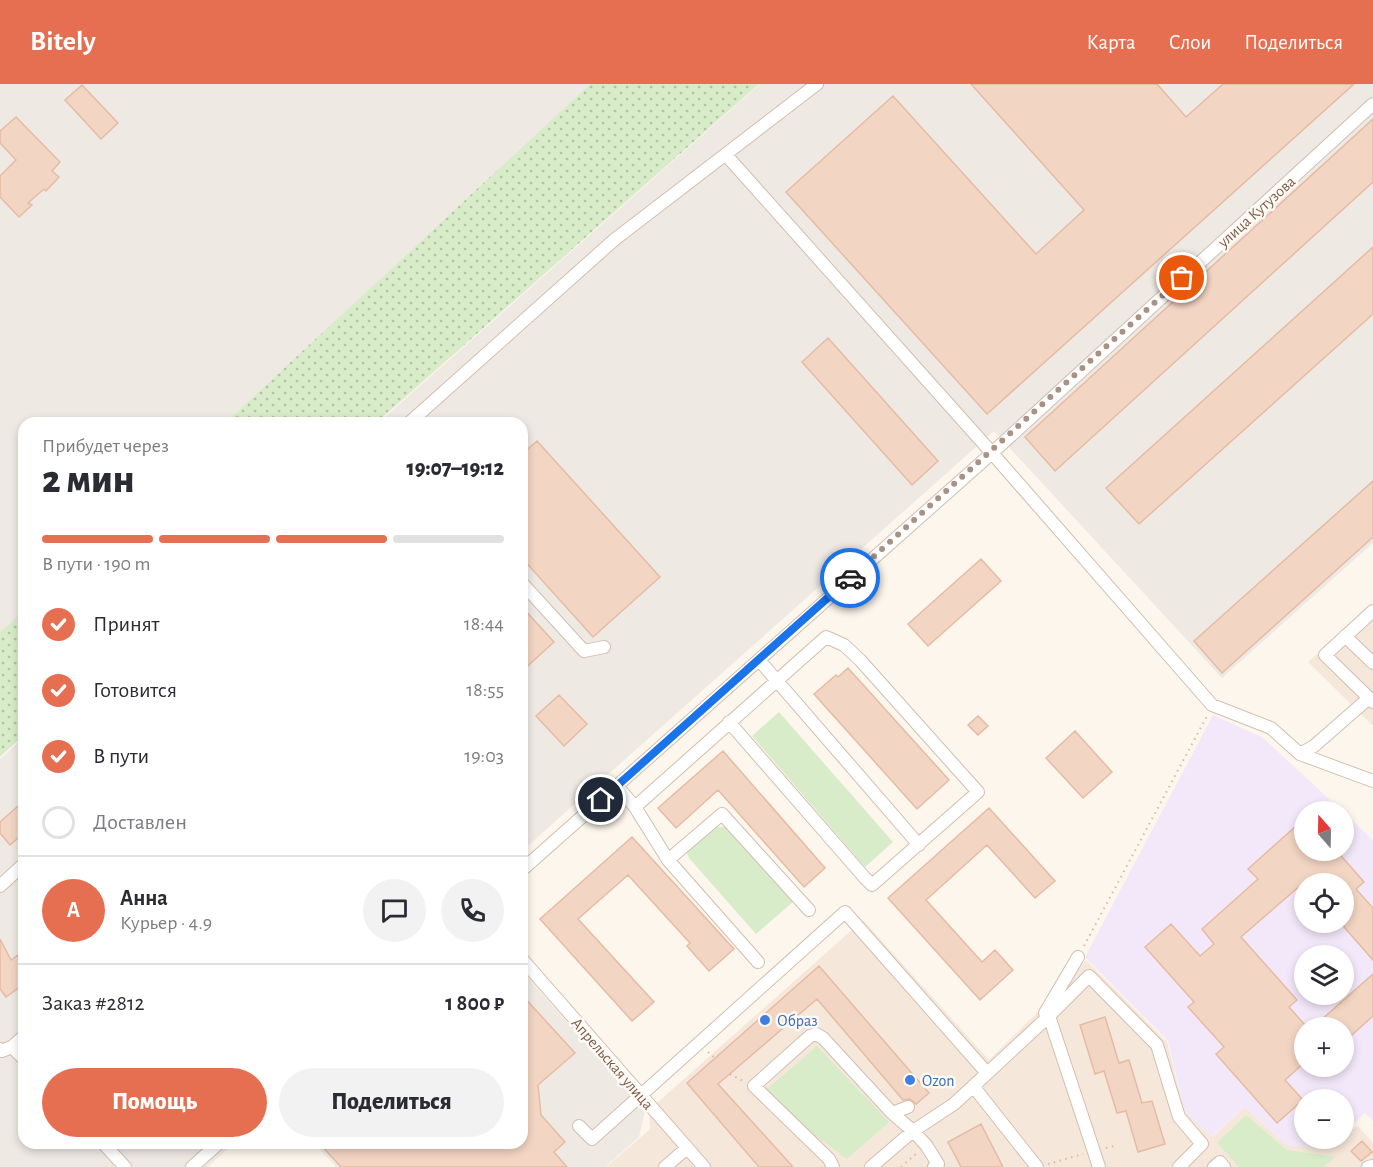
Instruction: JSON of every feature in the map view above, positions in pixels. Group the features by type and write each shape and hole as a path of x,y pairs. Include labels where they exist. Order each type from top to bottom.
{"street":[{"path":"416,417 614,240 817,84"},
{"name":"улица Кутузова","path":"528,865 992,453 1373,104"},
{"path":"726,156 992,453 1212,705 1271,728 1300,754 1373,781"},
{"path":"528,590 584,651 604,647"},
{"path":"1300,754 1314,746 1371,700 1325,655 1371,617"},
{"path":"1346,636 1373,663"},
{"path":"635,807 729,722 776,680 826,637 844,645 860,660 978,792 872,885 729,722"},
{"path":"759,660 919,845"},
{"path":"617,786 635,807 668,860 758,962"},
{"path":"668,860 722,814 809,910"},
{"path":"0,886 18,870"},
{"path":"579,1126 592,1139 845,912 987,1073"},
{"path":"1036,1029 1078,957"},
{"name":"Апрельская улица","path":"528,966 704,1167"},
{"path":"871,1167 913,1131 954,1104 1036,1029 1089,976 1157,1045 1179,1117 1202,1144 1179,1167"},
{"path":"1049,1016 1099,1167"},
{"path":"833,1167 829,1159 754,1086 810,1036 816,1034 823,1038 892,1113 926,1145 938,1164 934,1167"},
{"path":"4,1050 18,1040"},
{"path":"4,1050 18,1056"},
{"path":"973,1086 1037,1167"},
{"path":"892,1113 908,1107"},
{"path":"665,1167 687,1148"},
{"path":"108,1149 125,1167"},
{"path":"192,1167 212,1149"},
{"path":"1214,1167 1220,1162 1224,1167"},
{"path":"1368,1167 1373,1166"}],"path":[{"path":"1078,957 1212,705"},
{"path":"730,1074 754,1086"},
{"path":"901,1167 926,1145"},
{"path":"1037,1167 1117,1145"}],"shaded area":[{"path":"0,84 590,84 231,417 18,417 18,616 0,632"},
{"path":"760,84 1373,84 1373,543 1222,678 994,431 528,846 528,417 385,417"},
{"path":"1373,605 1373,726 1308,662"},
{"path":"1213,715 1262,737 1331,801 1294,801 1294,861 1354,861 1354,822 1373,840 1373,1121 1365,1113 1354,1123 1354,1089 1294,1089 1294,1145 1285,1144 1245,1107 1211,1137 1184,1110 1168,1041 1085,957"},
{"path":"18,742 18,1149 228,1149 208,1167 0,1167 0,759"},
{"path":"863,920 989,1060 1060,990 1086,960 1167,1042 1184,1110 1212,1137 1245,1107 1285,1144 1294,1145 1294,1149 1354,1149 1354,1129 1358,1126 1373,1143 1373,1167 606,1167 650,1129 649,1110"},
{"path":"528,978 645,1111 639,1137 605,1167 336,1167 320,1149 528,1149"}],"green space":[{"path":"590,84 759,84 383,417 231,417"},
{"path":"18,616 18,740 0,757 0,632"},
{"path":"779,712 893,842 865,867 752,736"},
{"path":"714,827 727,827 794,901 756,934 689,858 687,852"},
{"path":"817,1046 889,1122 847,1159 802,1126 767,1089"},
{"path":"1246,1115 1287,1150 1336,1157 1323,1167 1239,1167 1217,1143"}],"building":[{"path":"971,84 1157,84 1186,117 1223,84 1354,84 987,414 786,192 893,96 1036,254 1084,210"},
{"path":"82,85 118,123 101,139 65,100"},
{"path":"16,117 60,162 52,171 59,177 46,191 44,189 28,203 32,205 19,217 0,197 0,176 16,160 0,143 0,131"},
{"path":"1373,119 1373,182 1055,471 1025,437"},
{"path":"1373,247 1373,314 1139,524 1106,488"},
{"path":"828,338 938,461 912,485 802,362"},
{"path":"537,441 660,577 593,637 528,565 528,449"},
{"path":"1373,481 1373,537 1222,673 1194,641"},
{"path":"981,559 1001,581 928,646 908,624"},
{"path":"528,614 554,642 528,666"},
{"path":"848,668 949,780 917,809 814,694"},
{"path":"559,695 587,724 564,746 536,716"},
{"path":"978,716 988,726 978,735 968,725"},
{"path":"1075,731 1112,772 1083,798 1046,758"},
{"path":"723,751 825,868 804,887 718,790 676,828 658,808"},
{"path":"18,806 18,838 10,845 0,833 0,822"},
{"path":"989,808 1055,881 1035,898 987,845 926,900 982,962 995,950 1013,970 980,1000 888,898"},
{"path":"1294,828 1294,861 1346,861 1364,882 1356,889 1373,908 1373,960 1349,933 1354,933 1354,873 1294,873 1294,891 1241,937 1294,997 1294,1003 1289,1007 1298,1017 1294,1017 1294,1072 1285,1080 1294,1090 1294,1108 1277,1123 1216,1054 1224,1047 1188,1007 1194,1002 1145,947 1171,924 1200,956 1214,944 1202,929 1258,879 1248,869"},
{"path":"632,837 734,949 709,971 687,946 690,943 628,875 578,919 654,1002 632,1021 540,919"},
{"path":"0,939 11,960 18,955 18,988 6,997 0,989"},
{"path":"819,966 929,1093 916,1104 910,1099 903,1100 817,999 718,1084 793,1167 759,1167 687,1083"},
{"path":"1373,974 1373,1016 1354,1033 1354,1017 1324,1017 1338,1005 1354,1005 1354,991"},
{"path":"528,1002 575,1053 538,1085 541,1115 565,1142 554,1152 567,1167 341,1167 324,1149 528,1149"},
{"path":"1105,1017 1119,1063 1129,1060 1142,1103 1152,1101 1165,1144 1138,1152 1126,1111 1117,1113 1104,1071 1095,1074 1080,1025"},
{"path":"981,1124 1003,1167 961,1167 948,1142"},
{"path":"1362,1141 1372,1152 1361,1161 1351,1151"}],"way so far":[{"path":"850,578 992,453 1182,278"}],"place":[{"name":"Образ","path":"765,1020"},
{"name":"Ozon","path":"910,1080"}],"route":[{"path":"601,800 850,578"}]}
